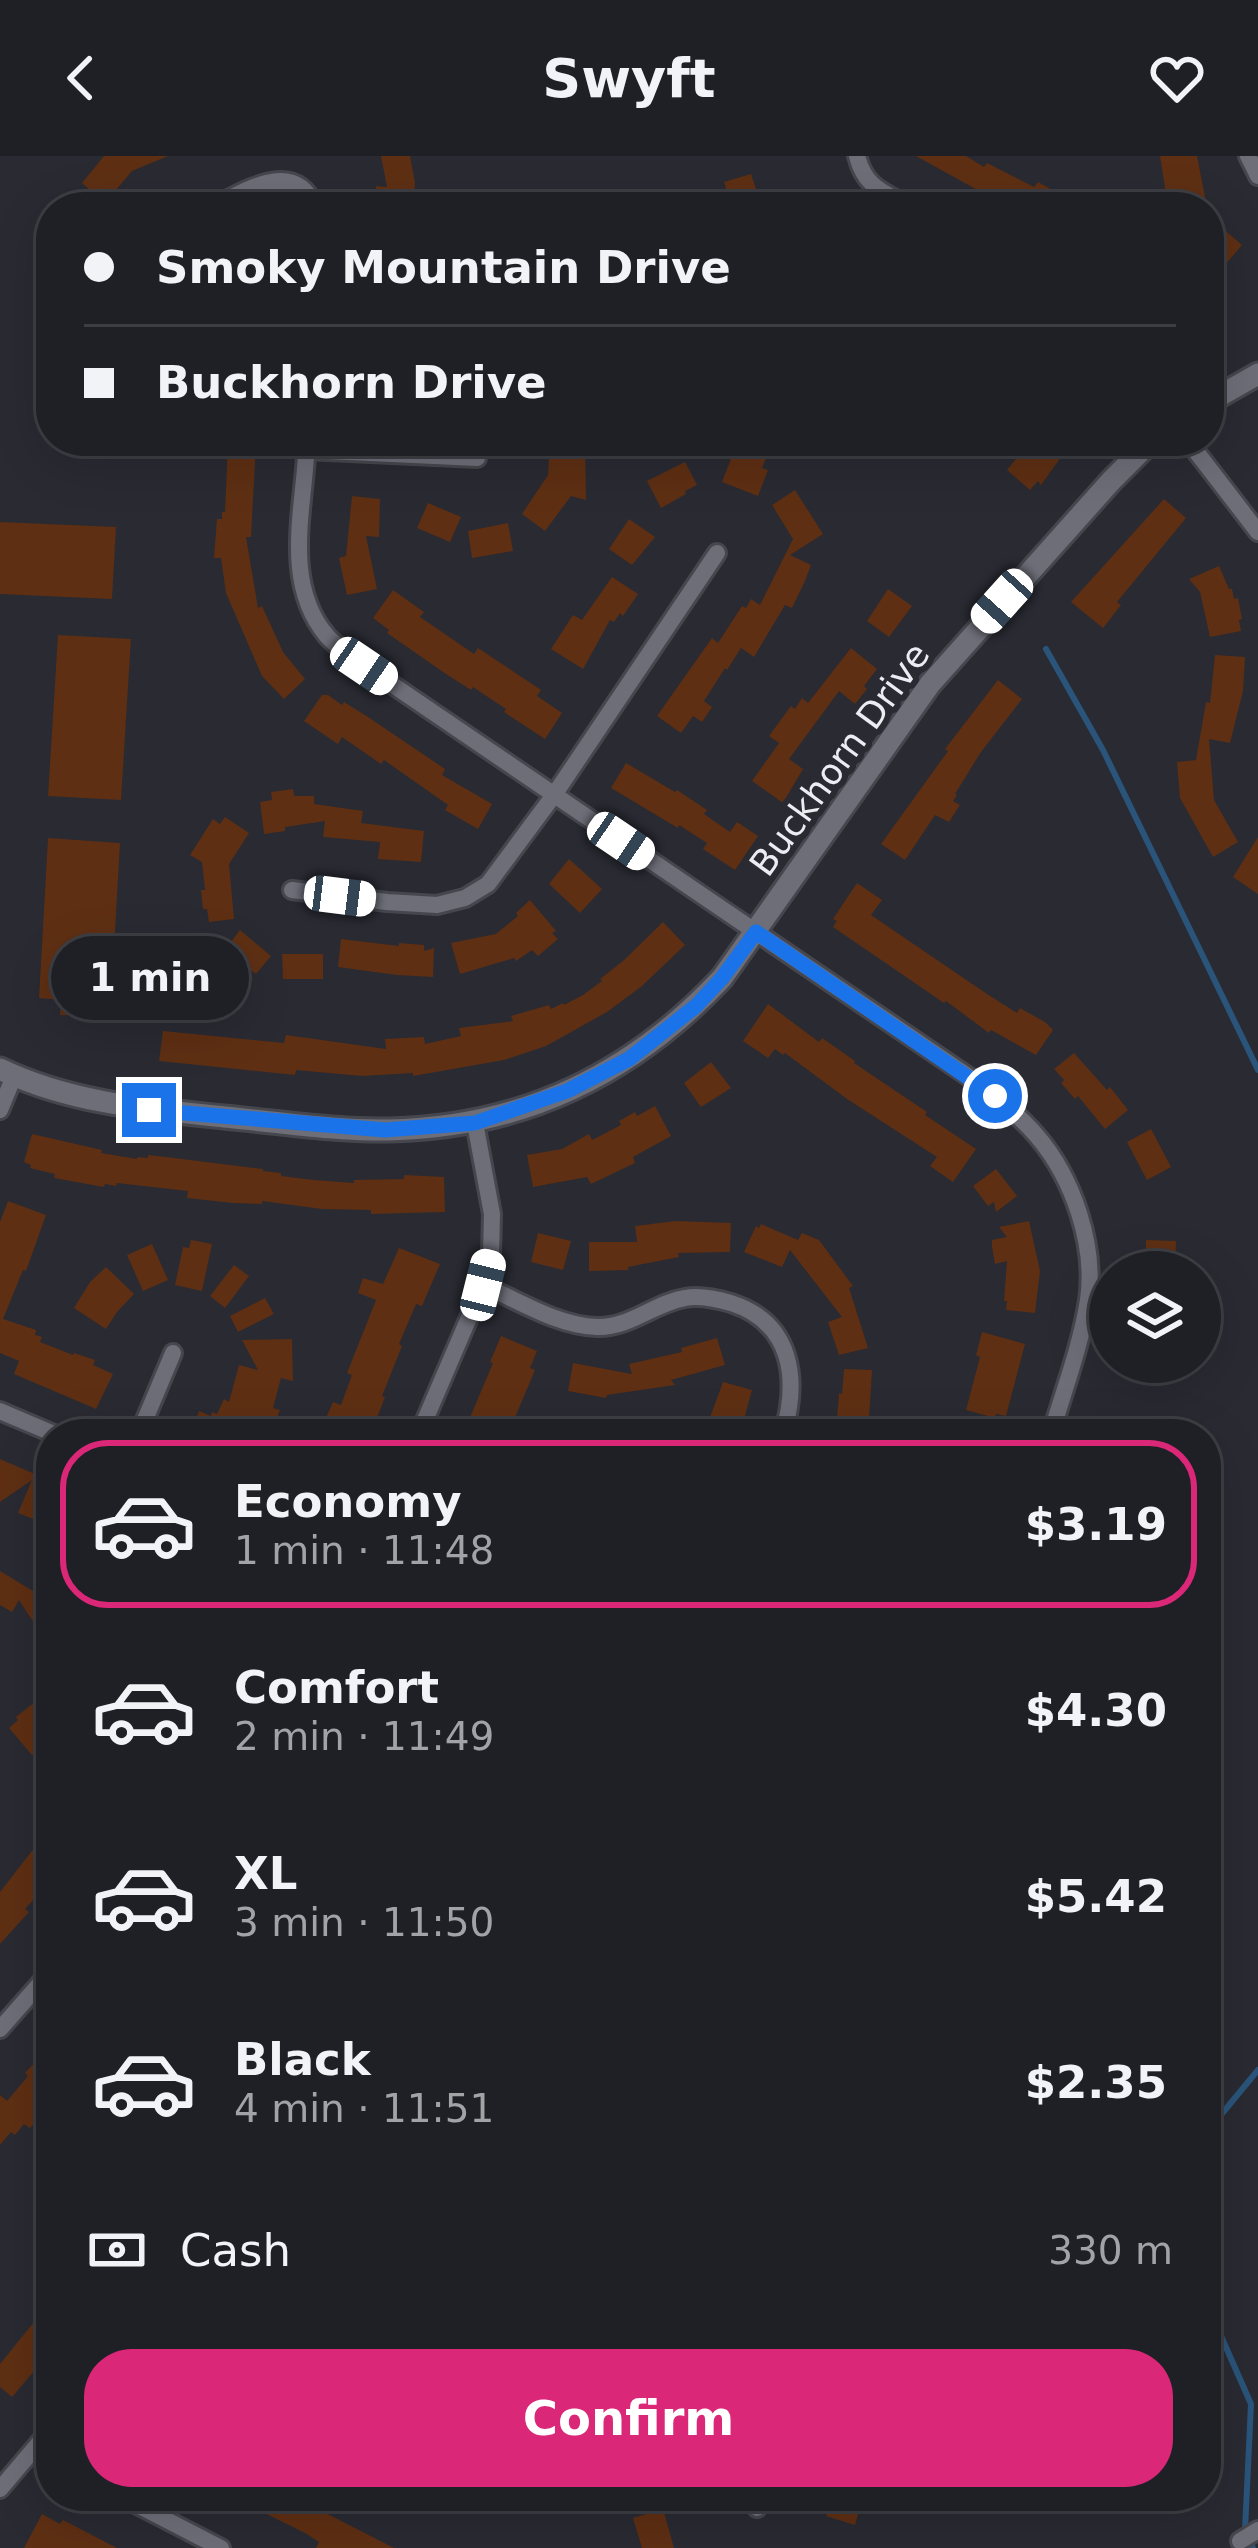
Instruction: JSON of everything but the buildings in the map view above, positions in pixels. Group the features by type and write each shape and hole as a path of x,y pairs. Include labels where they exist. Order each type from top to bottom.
{"street":[{"path":"857,156 862,174 883,192"},
{"path":"1248,156 1258,176"},
{"path":"245,192 284,180 306,192"},
{"path":"1224,393 1258,374"},
{"path":"306,456 299,565 302,591 330,640 975,1081 1039,1138 1057,1164 1079,1216 1089,1275 1082,1326 1055,1419"},
{"path":"449,456 477,458"},
{"name":"Buckhorn Drive","path":"7,1072 104,1103 149,1110 385,1130 475,1123 567,1091 629,1059 696,1006 722,978 930,684 1137,456"},
{"path":"1200,456 1258,532"},
{"path":"292,890 404,903 453,903 488,884 554,795 717,553"},
{"path":"0,1110 7,1072"},
{"path":"425,1419 483,1285 493,1236 475,1123"},
{"path":"483,1285 543,1312 595,1327 617,1325 686,1297 737,1305 756,1315 783,1348 791,1371 786,1419"},
{"path":"146,1419 173,1353"},
{"path":"0,1411 36,1426"},
{"path":"0,2029 36,1988"},
{"path":"0,2489 36,2447"},
{"path":"149,2511 221,2548"},
{"path":"1240,2541 1258,2530"}],"waterway":[{"path":"1046,649 1103,750 1258,1070"},
{"path":"1221,2115 1258,2070"},
{"path":"1221,2336 1251,2404 1245,2530 1253,2548"}],"route":[{"path":"149,1110 385,1130 475,1123 567,1091 629,1059 696,1006 756,932 995,1096"}]}
